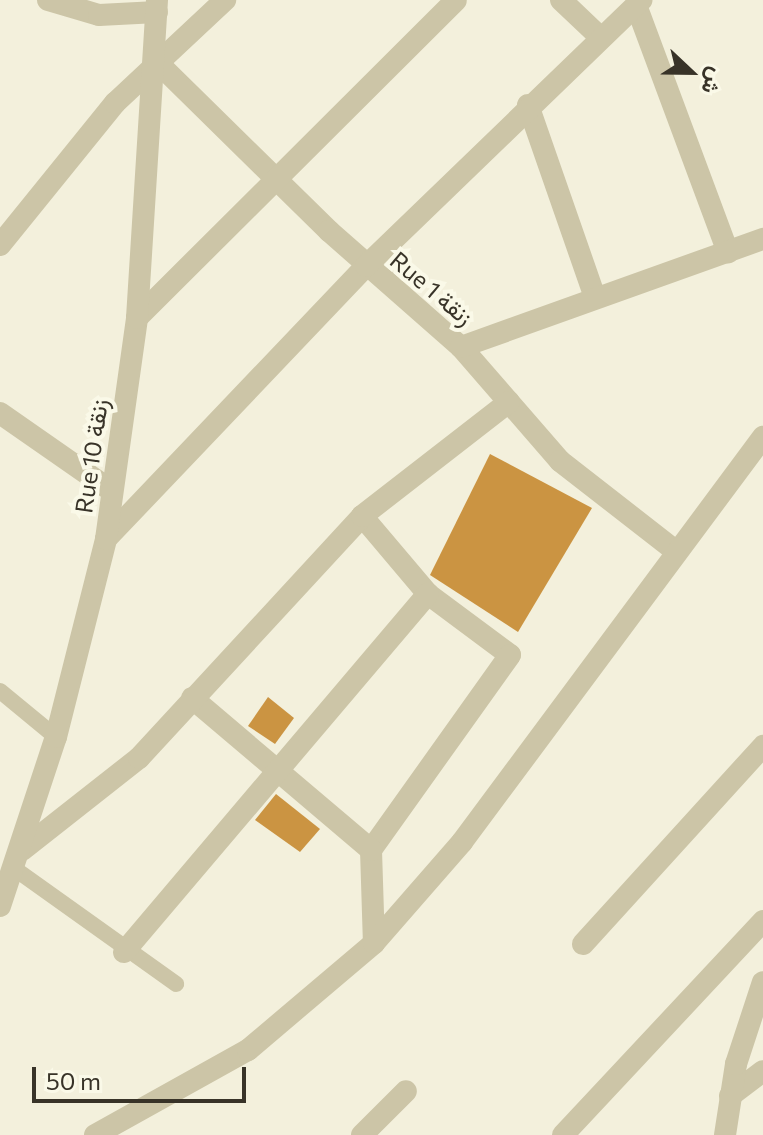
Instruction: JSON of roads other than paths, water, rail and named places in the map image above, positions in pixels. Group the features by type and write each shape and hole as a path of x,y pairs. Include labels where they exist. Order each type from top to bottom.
{"street":[{"path":"48,0 99,15 157,6"},
{"path":"0,245 115,103 225,0"},
{"path":"137,318 278,181 456,0"},
{"path":"561,0 601,38"},
{"path":"106,539 366,266 528,105 639,2 728,252"},
{"name":"Rue 10 زنقة","path":"0,906 56,737 106,539 137,318 158,63 157,6"},
{"name":"Rue 1 زنقة","path":"158,63 366,266 461,347 560,461 673,549"},
{"path":"528,105 594,295"},
{"path":"461,347 594,295 763,239"},
{"path":"176,984 124,952 18,859 139,758 362,516 509,402"},
{"path":"0,413 112,491"},
{"path":"95,1135 248,1050 374,943 462,842 673,549 763,437"},
{"path":"362,516 428,594 510,655 371,850 374,943"},
{"path":"124,952 428,594"},
{"path":"0,691 56,737"},
{"path":"192,698 371,850"},
{"path":"583,944 763,746"},
{"path":"563,1135 763,921"},
{"path":"725,1135 730,1096 763,982"},
{"path":"730,1096 763,1071"},
{"path":"362,1135 406,1091"}]}
